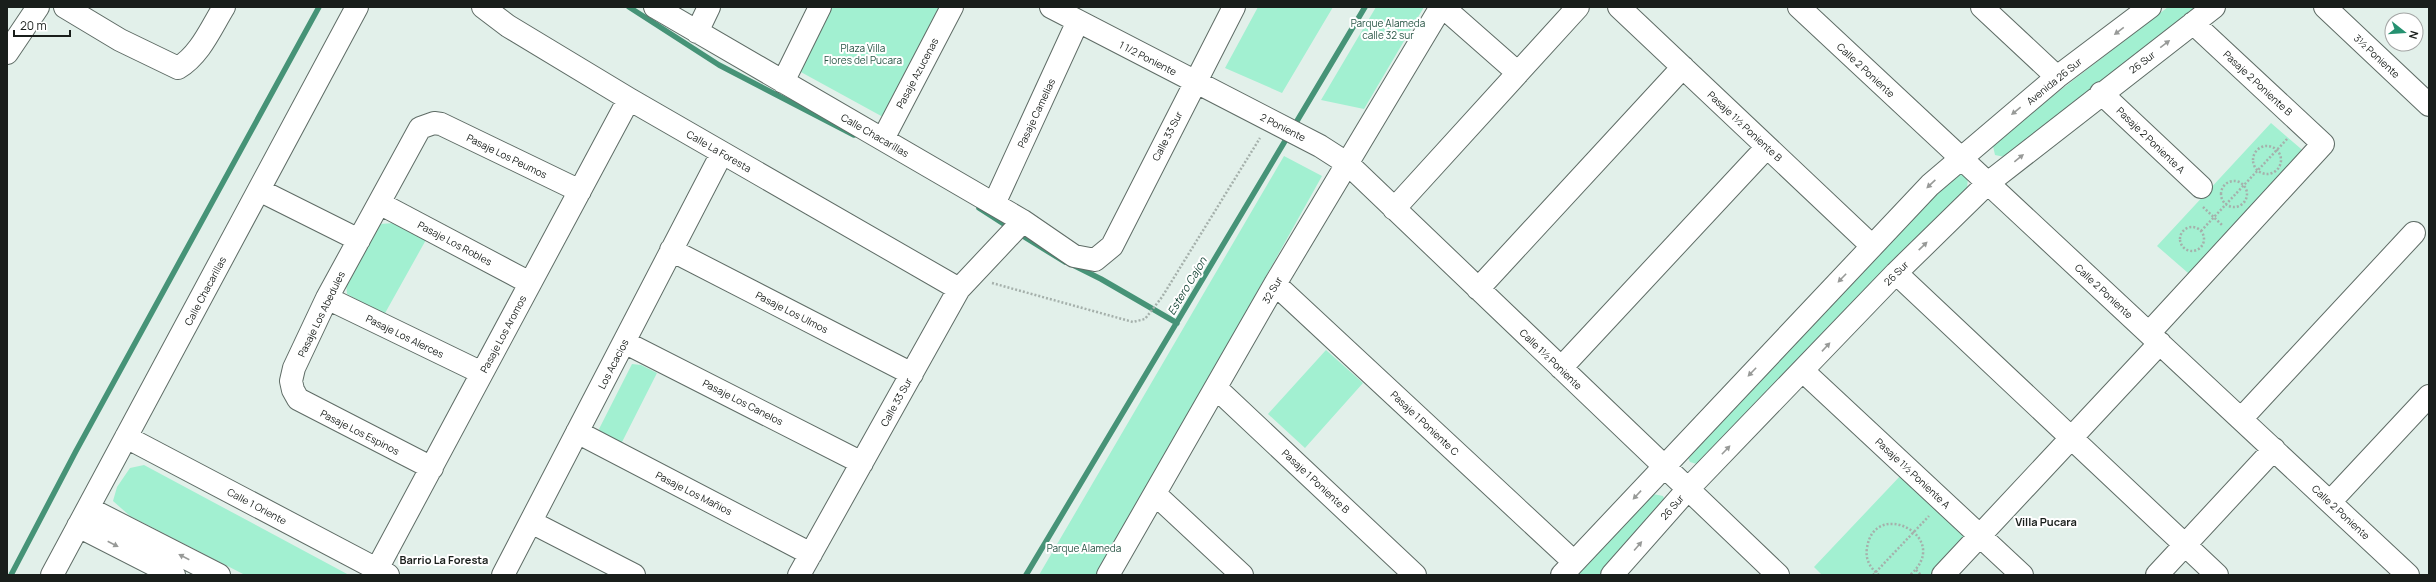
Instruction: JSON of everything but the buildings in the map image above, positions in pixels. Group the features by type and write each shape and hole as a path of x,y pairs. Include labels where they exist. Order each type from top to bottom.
{"street":[{"path":"7,53 38,7"},
{"path":"65,7 120,40 178,68 186,63 197,51 224,7"},
{"name":"Calle Chacarillas","path":"52,575 356,7"},
{"name":"Calle La Foresta","path":"483,7 508,26 722,153 965,283"},
{"name":"Calle Chacarillas","path":"655,7 783,82 883,138 1023,221 1074,256 1095,260"},
{"path":"697,32 709,7"},
{"path":"783,82 820,7"},
{"name":"Pasaje Azucenas","path":"883,138 952,7"},
{"name":"1 1/2 Poniente","path":"1051,7 1246,108"},
{"name":"Calle 33 Sur","path":"1095,260 1112,246 1194,82 1234,7"},
{"path":"1442,7 1518,73"},
{"name":"32 Sur","path":"1108,575 1276,284 1442,7"},
{"path":"1394,209 1578,7"},
{"name":"Pasaje 1½ Poniente B","path":"1619,7 1872,246"},
{"name":"Calle 2 Poniente","path":"1799,7 2408,575"},
{"path":"1982,7 2057,77"},
{"name":"Avenida 26 Sur","path":"1960,158 2057,77 2150,7"},
{"name":"26 Sur","path":"1612,575 1688,489 1803,372 1896,273 1988,183 2101,93 2214,7"},
{"name":"3½ Poniente","path":"2325,7 2429,105"},
{"name":"Pasaje Camelias","path":"994,204 1078,21"},
{"name":"Pasaje 2 Poniente B","path":"2154,338 2323,144 2193,23"},
{"path":"1478,289 1683,67"},
{"name":"Pasaje 2 Poniente A","path":"2101,93 2199,195"},
{"name":"Pasaje Los Aromos","path":"382,572 432,468 629,99"},
{"name":"2 Poniente","path":"1246,108 1320,146"},
{"name":"Pasaje Los Peumos","path":"434,123 441,124 580,191"},
{"name":"Pasaje Los Abedules","path":"293,390 291,381 294,368 327,298 420,128 434,123"},
{"name":"Calle 1½ Poniente","path":"1320,146 1348,164 1778,575"},
{"path":"1561,368 1766,147"},
{"name":"Los Acacios","path":"503,575 722,153"},
{"path":"1568,569 1906,208 1960,158"},
{"path":"259,190 359,240"},
{"name":"Pasaje Los Robles","path":"379,203 530,282"},
{"name":"Calle 33 Sur","path":"800,575 912,374 965,283 1023,221"},
{"path":"2241,419 2414,233"},
{"name":"Pasaje Los Ulmos","path":"671,250 912,374"},
{"path":"1896,273 2217,575"},
{"name":"Pasaje 1 Poniente C","path":"1276,284 1568,569"},
{"name":"Pasaje Los Alerces","path":"327,298 482,373"},
{"path":"1943,575 2071,438 2154,338"},
{"name":"Pasaje Los Canelos","path":"624,342 862,463"},
{"name":"Pasaje 1½ Poniente A","path":"1803,372 2022,575"},
{"name":"Pasaje 1 Poniente B","path":"1216,388 1415,575"},
{"name":"Pasaje Los Espinos","path":"293,390 298,399 307,405 432,468"},
{"path":"2330,502 2429,396"},
{"name":"Pasaje Los Mañios","path":"577,432 811,554"},
{"name":"Calle 1 Oriente","path":"126,437 382,572"},
{"path":"2157,575 2274,449"},
{"path":"1155,494 1242,575"},
{"path":"83,517 174,575"},
{"path":"83,517 219,575"},
{"path":"531,522 634,575"}],"path":[{"path":"965,283 1133,322 1145,319 1154,310 1259,138 1264,140"},
{"path":"2201,231 2289,138"},
{"path":"2266,146 2277,150 2281,159 2278,169 2268,174 2258,171 2253,162 2256,151 2266,146"},
{"path":"2233,181 2244,185 2248,196 2244,203 2234,208 2226,204 2221,196 2225,185 2233,181"},
{"path":"2199,195 2214,217 2224,226"},
{"path":"2191,226 2201,231 2204,238 2200,248 2190,251 2183,247 2180,240 2182,231 2191,226"},
{"path":"1874,574 1943,501"},
{"path":"1874,574 1867,556 1868,545 1872,535 1883,526 1894,524 1904,525 1914,531 1920,541 1922,549 1921,561 1916,570 1910,575"},
{"path":"1916,570 1921,575"},
{"path":"1874,574 1879,575"}],"green space":[{"name":"Plaza Villa Flores del Pucara","path":"832,7 940,7 883,117 799,71"},
{"path":"1258,7 1333,7 1282,93 1225,68"},
{"name":"Parque Alameda calle 32 sur","path":"1376,7 1424,7 1364,109 1321,100"},
{"path":"2168,7 2201,7 2005,157 1995,155 1993,146 1997,139"},
{"path":"2271,123 2307,154 2195,279 2157,246"},
{"name":"Parque Alameda","path":"1284,156 1322,176 1099,575 1039,575"},
{"path":"1956,170 1968,177 1967,189 1700,465 1690,462 1687,456"},
{"path":"394,223 427,238 384,315 347,294 346,283 380,224"},
{"path":"1326,350 1363,383 1305,448 1268,414"},
{"path":"632,364 641,365 657,373 620,446 602,437 599,429"},
{"path":"144,465 349,575 245,575 130,516 113,501 117,487 130,468"},
{"path":"1903,473 1969,536 1932,575 1822,575 1814,567"},
{"path":"1653,494 1663,496 1665,501 1602,575 1573,575"}],"waterway":[{"path":"11,575 76,451 319,7"},
{"path":"629,7 719,65 854,135"},
{"name":"Estero Cajon","path":"1294,126 1365,7"},
{"name":"Estero Cajon","path":"1026,575 1288,136"},
{"path":"979,208 1010,228"},
{"path":"1018,233 1065,262"},
{"path":"1073,265 1101,279 1177,323"}],"district":[{"name":"Villa Pucara","path":"2046,522"},
{"name":"Barrio La Foresta","path":"444,560"}]}
